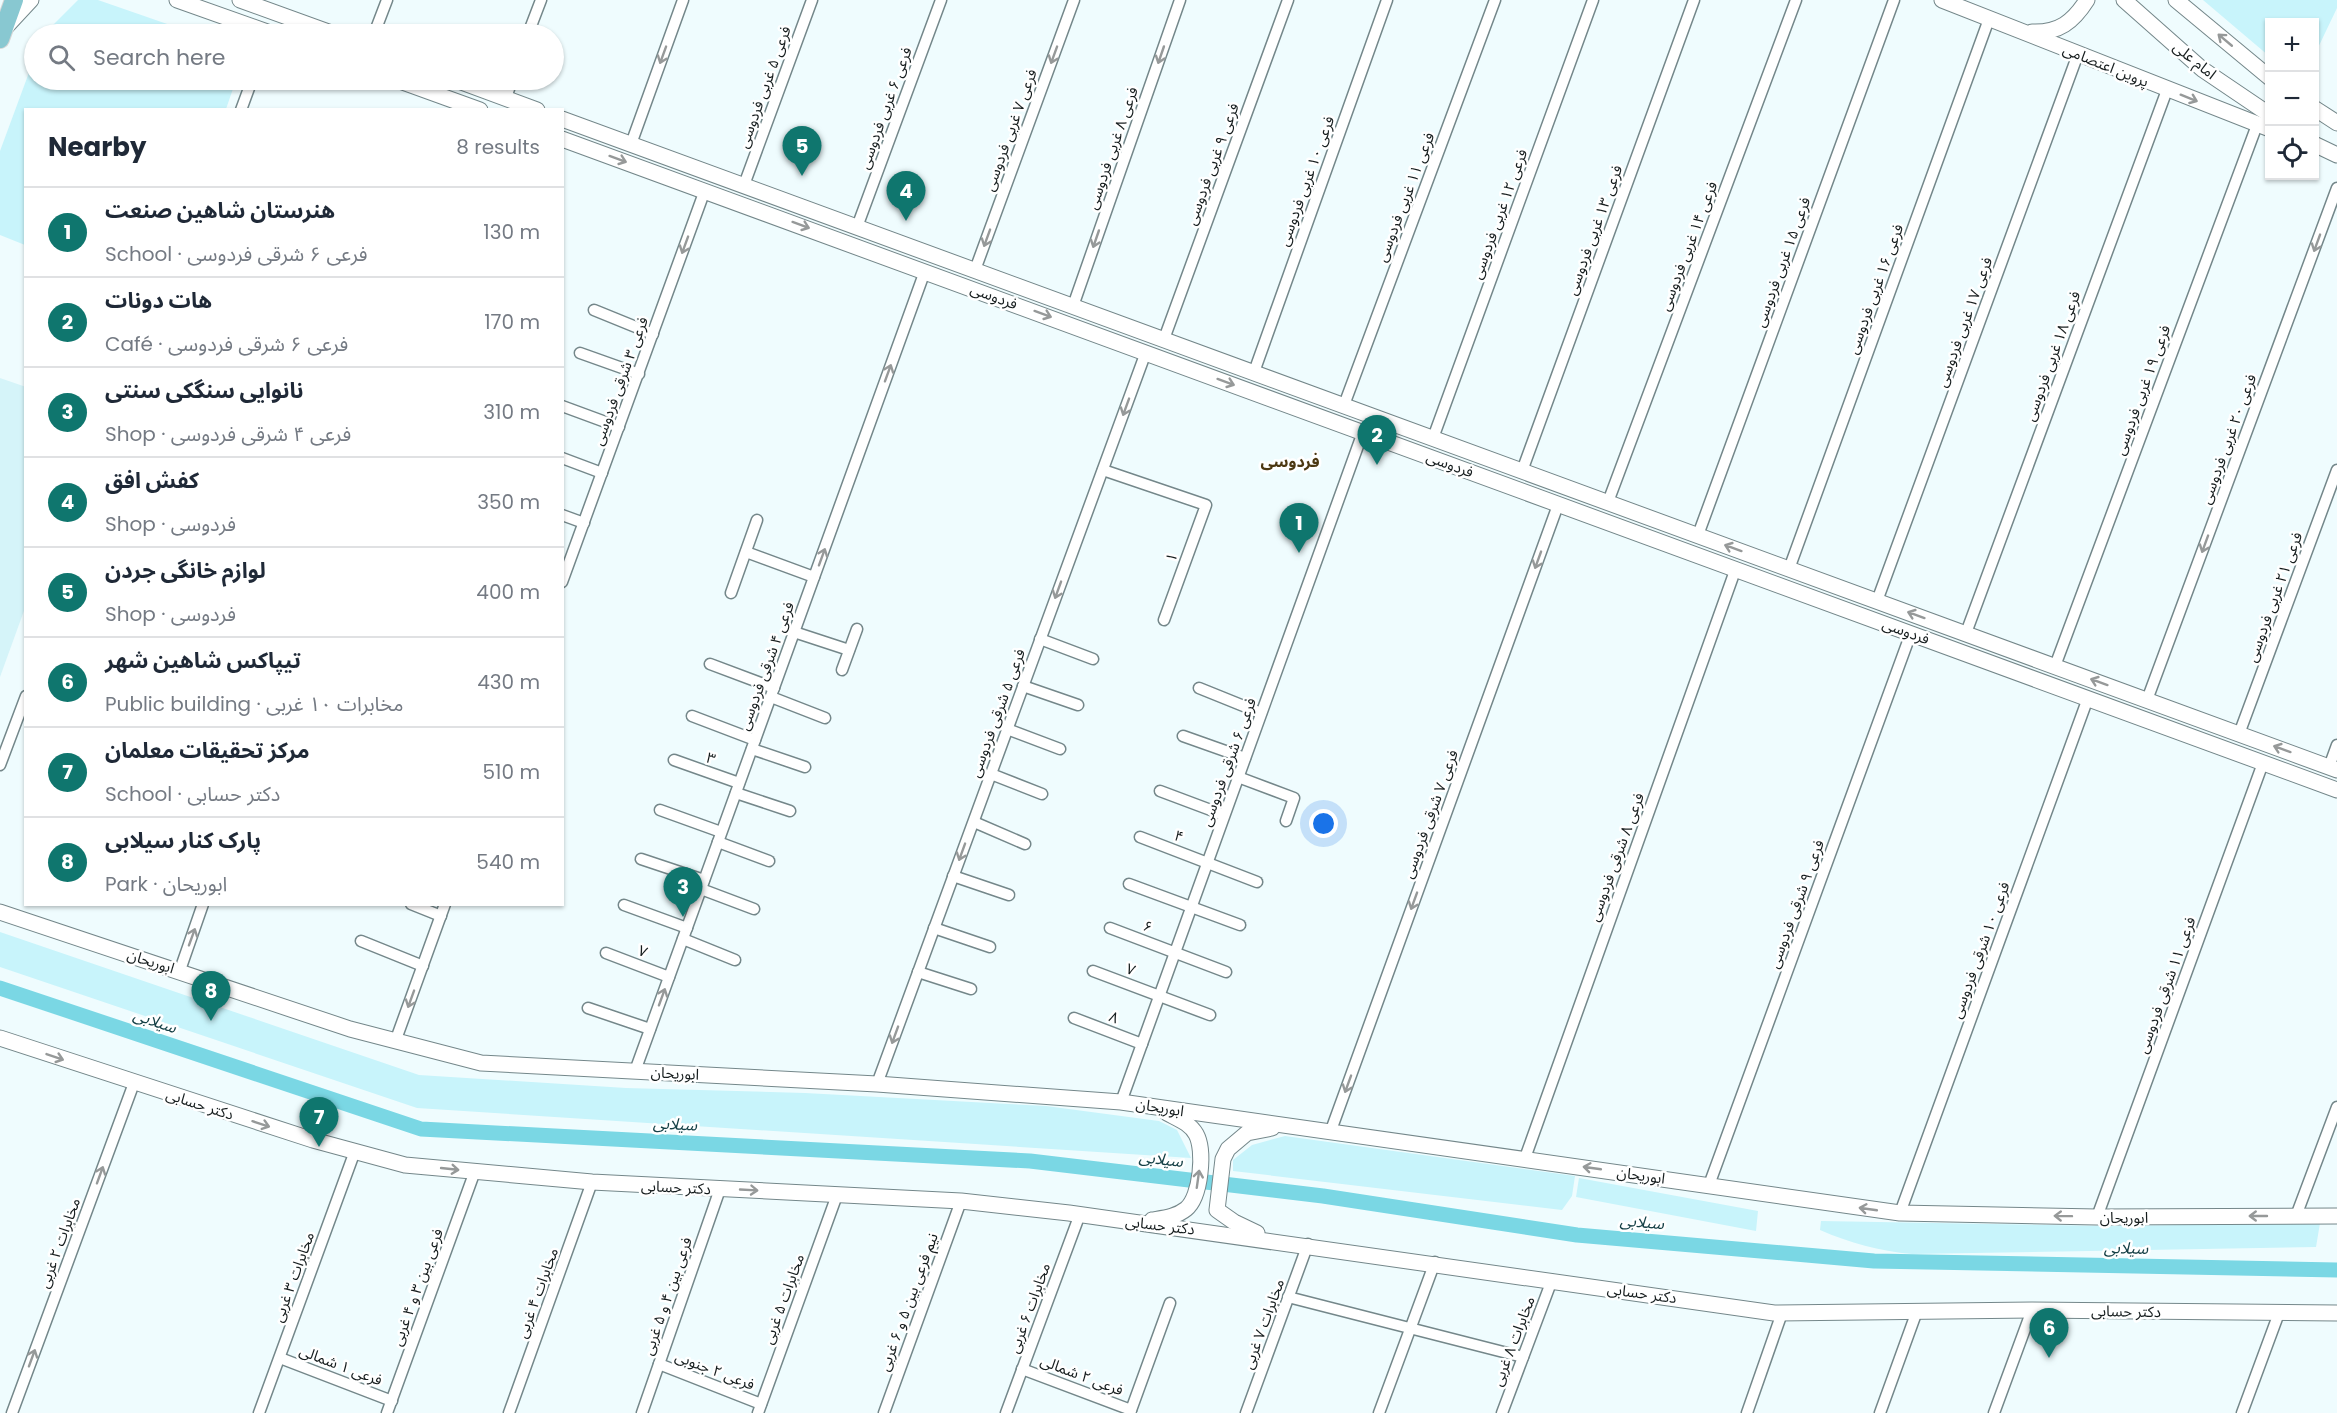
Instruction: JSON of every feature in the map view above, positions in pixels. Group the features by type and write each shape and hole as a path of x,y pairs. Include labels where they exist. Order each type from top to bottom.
{"main road":[{"path":"2,34 14,0"},
{"path":"2,34 31,0"},
{"path":"177,0 243,24"},
{"path":"240,0 306,24"},
{"name":"پروین اعتصامی","path":"1942,0 2263,127"},
{"path":"2023,32 2049,33 2065,26 2078,15 2087,0"},
{"name":"امام علی","path":"2124,0 2202,69 2265,112"},
{"path":"2176,0 2265,74"},
{"path":"425,90 474,108"},
{"path":"484,90 532,108"},
{"path":"2319,111 2337,123"},
{"name":"فردوسی","path":"564,120 2333,768"},
{"name":"فردوسی","path":"564,140 2337,789"},
{"path":"2319,146 2337,155"},
{"path":"1021,306 1029,289"},
{"path":"2196,738 2204,721"},
{"name":"ابوریحان","path":"0,912 395,1042 481,1062 877,1084 1121,1102 1330,1133 1525,1158 1900,1214 2097,1217 2337,1216"},
{"name":"دکتر حسابی","path":"0,1038 134,1083 355,1151 405,1164 592,1182 961,1201 1272,1239 1782,1313 2031,1310 2337,1313"},
{"path":"1137,1223 1171,1217 1189,1206 1196,1197 1201,1149 1197,1135 1189,1124 1153,1106"},
{"path":"1272,1239 1234,1222 1217,1210 1225,1154 1232,1144 1247,1133 1284,1126"}],"street":[{"path":"378,24 387,0"},
{"path":"532,24 541,0"},
{"path":"631,144 683,0"},
{"name":"فرعی ۵ غربی فردوسی","path":"744,185 812,0"},
{"name":"فرعی ۶ غربی فردوسی","path":"857,227 941,0"},
{"name":"فرعی ۷ غربی فردوسی","path":"975,270 1074,0"},
{"name":"فرعی ۸ غربی فردوسی","path":"1073,306 1180,0"},
{"name":"فرعی ۹ غربی فردوسی","path":"1164,339 1288,0"},
{"name":"فرعی ۱۰ غربی فردوسی","path":"1254,372 1387,0"},
{"name":"فرعی ۱۱ غربی فردوسی","path":"1344,405 1495,0"},
{"name":"فرعی ۱۲ غربی فردوسی","path":"1433,438 1593,0"},
{"name":"فرعی ۱۳ غربی فردوسی","path":"1522,471 1694,0"},
{"name":"فرعی ۱۴ غربی فردوسی","path":"1608,502 1796,0"},
{"name":"فرعی ۱۵ غربی فردوسی","path":"1698,535 1894,0"},
{"name":"فرعی ۱۶ غربی فردوسی","path":"1789,569 1989,18"},
{"name":"فرعی ۱۷ غربی فردوسی","path":"1877,601 2078,54"},
{"path":"242,108 248,90"},
{"path":"506,98 509,90"},
{"name":"فرعی ۱۸ غربی فردوسی","path":"1966,633 2167,90"},
{"name":"فرعی ۱۹ غربی فردوسی","path":"2055,666 2263,127"},
{"name":"فرعی ۲۰ غربی فردوسی","path":"2147,700 2337,188"},
{"name":"فرعی ۳ شرقی فردوسی","path":"565,570 705,190"},
{"name":"فرعی ۴ شرقی فردوسی","path":"634,1071 925,271"},
{"path":"594,310 653,334"},
{"name":"فرعی ۵ شرقی فردوسی","path":"877,1084 1146,352"},
{"path":"580,353 639,374"},
{"path":"564,407 619,427"},
{"name":"فرعی ۶ شرقی فردوسی","path":"1121,1102 1363,432"},
{"path":"564,459 602,473"},
{"name":"۱","path":"1103,470 1206,505 1164,620"},
{"name":"فرعی ۲۱ غربی فردوسی","path":"2239,734 2337,470"},
{"name":"فرعی ۷ شرقی فردوسی","path":"1330,1133 1558,505"},
{"path":"564,516 584,523"},
{"path":"732,593 757,520"},
{"path":"746,552 814,576"},
{"name":"فرعی ۸ شرقی فردوسی","path":"1525,1158 1736,568"},
{"path":"842,669 857,629"},
{"path":"794,632 849,650"},
{"name":"فرعی ۹ شرقی فردوسی","path":"1709,1185 1911,633"},
{"path":"1040,639 1093,659"},
{"path":"710,664 825,718"},
{"path":"1023,686 1078,705"},
{"path":"1198,688 1261,713"},
{"name":"فرعی ۱۰ شرقی فردوسی","path":"1900,1214 2088,698"},
{"path":"0,765 24,701"},
{"path":"692,716 805,767"},
{"path":"1007,729 1060,749"},
{"path":"1183,736 1245,758"},
{"path":"2333,768 2337,745"},
{"name":"۳","path":"674,760 790,811"},
{"name":"فرعی ۱۱ شرقی فردوسی","path":"2097,1217 2263,763"},
{"path":"991,774 1042,794"},
{"path":"1238,777 1294,798 1286,821"},
{"path":"1160,791 1224,815"},
{"path":"660,810 769,861"},
{"path":"974,822 1025,844"},
{"name":"۴","path":"1140,837 1207,863"},
{"path":"641,859 754,909"},
{"path":"1207,863 1257,882"},
{"path":"954,876 1009,895"},
{"path":"1129,884 1240,925"},
{"path":"624,905 685,933 735,960"},
{"path":"180,970 202,906"},
{"path":"416,906 441,916"},
{"path":"395,1042 444,906"},
{"path":"934,928 990,947"},
{"name":"۶","path":"1110,928 1175,952"},
{"path":"361,941 423,966"},
{"name":"۷","path":"606,952 669,977"},
{"path":"1175,952 1226,972"},
{"name":"۷","path":"1093,971 1160,995"},
{"path":"918,972 971,989"},
{"path":"1160,995 1210,1015"},
{"path":"588,1008 650,1029"},
{"name":"۸","path":"1074,1018 1142,1044"},
{"name":"مخابرات ۲ غربی","path":"12,1413 134,1083"},
{"path":"2296,1216 2337,1107"},
{"name":"مخابرات ۳ غربی","path":"259,1413 355,1151"},
{"name":"فرعی بین ۳ و ۴ غربی","path":"387,1413 475,1172"},
{"name":"مخابرات ۴ غربی","path":"509,1413 592,1182"},
{"name":"فرعی بین ۴ و ۵ غربی","path":"642,1413 720,1189"},
{"name":"مخابرات ۵ غربی","path":"759,1409 837,1195"},
{"name":"نیم فرعی بین ۵ و ۶ غربی","path":"884,1413 961,1201"},
{"name":"مخابرات ۶ غربی","path":"1006,1413 1080,1214"},
{"name":"مخابرات ۷ غربی","path":"1246,1413 1308,1244"},
{"path":"1379,1413 1435,1262"},
{"name":"مخابرات ۸ غربی","path":"1502,1413 1552,1280"},
{"path":"1288,1297 1523,1357"},
{"path":"1130,1411 1170,1303"},
{"path":"1994,1413 2031,1310"},
{"path":"1880,1413 1917,1311"},
{"path":"1747,1413 1782,1313"},
{"path":"2242,1413 2279,1313"},
{"name":"فرعی ۱ شمالی","path":"280,1358 392,1401"},
{"name":"فرعی ۲ جنوبی","path":"659,1364 759,1409"},
{"name":"فرعی ۲ شمالی","path":"1022,1369 1130,1411"}],"shaded area":[{"path":"78,0 98,0 167,24 54,24"},
{"path":"2203,0 2337,0 2337,8 2319,46 2319,18 2265,18 2265,53"},
{"path":"24,86 24,90 233,90 226,108 24,108 24,245 0,235 0,151"},
{"path":"0,378 24,386 24,611 0,677"},
{"path":"0,932 419,1075 626,1088 805,1093 1046,1106 1159,1121 1177,1130 1191,1158 417,1108 0,967"},
{"path":"1285,1136 1575,1176 1572,1196 1562,1210 1233,1171 1233,1160 1252,1145"},
{"path":"1579,1178 1758,1211 1756,1231 1576,1197"},
{"path":"1821,1221 2109,1226 2320,1223 2316,1247 1912,1254 1876,1249 1842,1239 1820,1230"}],"waterway":[{"name":"سیلابی","path":"0,988 421,1129 1030,1161 1323,1196 1577,1235 1874,1261 2337,1270"}],"place":[{"name":"لوازم خانگی جردن","path":"802,176"},
{"name":"کفش افق","path":"906,221"},
{"name":"هات دونات","path":"1377,465"},
{"name":"هنرستان شاهین صنعت","path":"1299,553"},
{"name":"نانوایی سنگکی سنتی","path":"683,917"},
{"name":"پارک کنار سیلابی","path":"211,1021"},
{"name":"مرکز تحقیقات معلمان","path":"319,1147"},
{"name":"تیپاکس شاهین شهر","path":"2049,1358"}],"district":[{"name":"فردوسی","path":"1290,461"}]}
